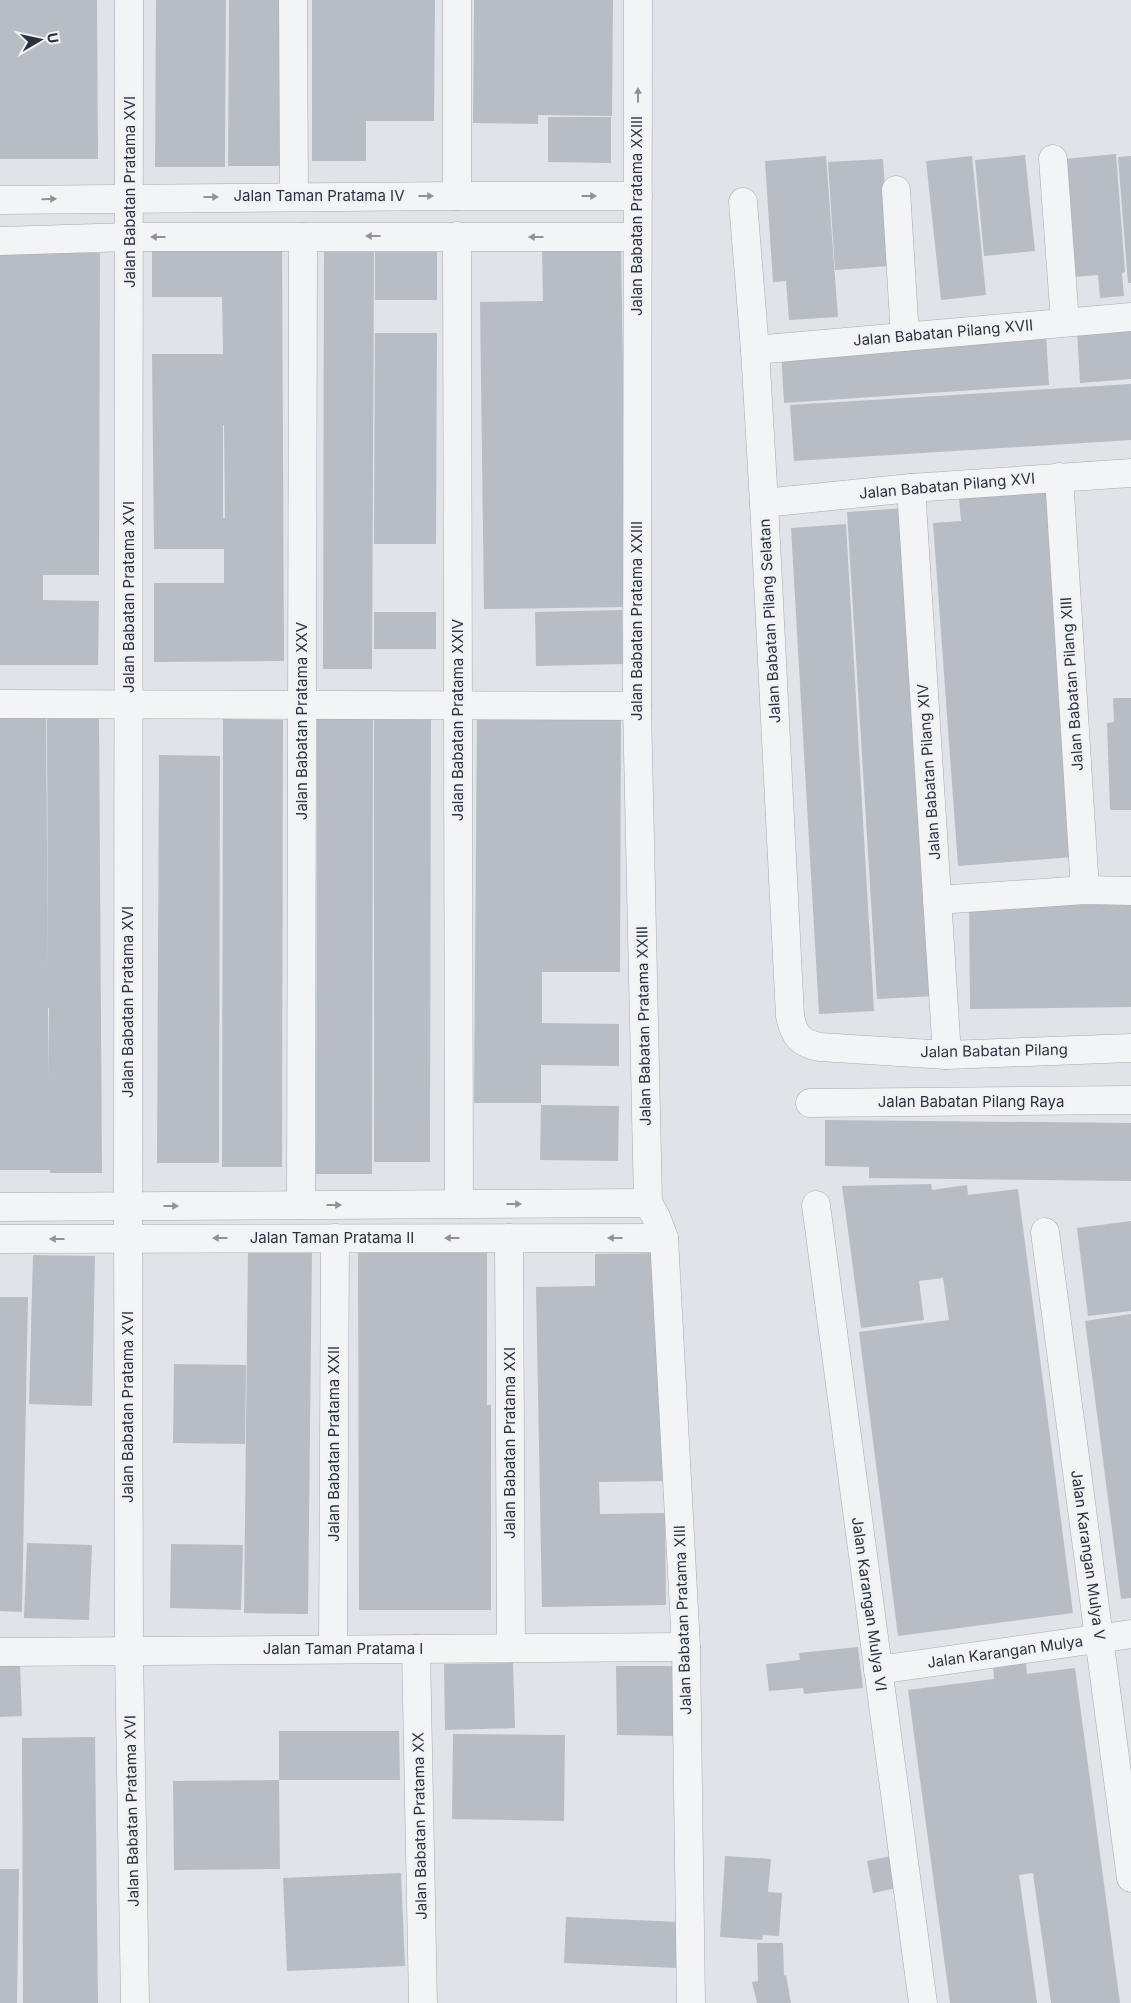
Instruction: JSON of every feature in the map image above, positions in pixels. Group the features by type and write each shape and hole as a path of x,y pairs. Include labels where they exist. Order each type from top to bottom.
{"street":[{"name":"Jalan Babatan Pratama XVI","path":"129,0 129,1651 135,2003"},
{"path":"293,0 294,196"},
{"path":"457,0 457,196"},
{"name":"Jalan Babatan Pratama XXIII","path":"638,0 636,706 648,1203 664,1238"},
{"path":"1053,159 1065,322"},
{"path":"896,190 905,337"},
{"name":"Jalan Taman Pratama IV","path":"0,200 294,196 638,196"},
{"name":"Jalan Babatan Pilang Selatan","path":"743,202 755,350 764,503 790,1016 792,1027 799,1038"},
{"name":"Jalan Babatan Pratama XXIV","path":"457,236 459,1204"},
{"name":"Jalan Babatan Pratama XXV","path":"301,1205 303,237"},
{"path":"0,241 130,238 637,237"},
{"name":"Jalan Babatan Pilang XVII","path":"755,350 1131,317"},
{"name":"Jalan Babatan Pilang XVI","path":"764,503 911,488 1131,473"},
{"name":"Jalan Babatan Pilang XIII","path":"1059,477 1085,890"},
{"name":"Jalan Babatan Pilang XIV","path":"911,488 947,1055"},
{"path":"0,704 636,706"},
{"path":"937,900 1085,890 1131,891"},
{"name":"Jalan Babatan Pilang","path":"799,1038 807,1044 820,1047 947,1055 1131,1048"},
{"name":"Jalan Babatan Pilang Raya","path":"810,1103 1131,1100"},
{"path":"0,1207 648,1203"},
{"name":"Jalan Karangan Mulya VI","path":"816,1205 923,2003"},
{"name":"Jalan Karangan Mulya V","path":"1045,1232 1131,1878"},
{"name":"Jalan Babatan Pratama XXII","path":"333,1650 335,1238"},
{"name":"Jalan Babatan Pratama XXI","path":"509,1238 511,1648"},
{"name":"Jalan Taman Pratama II","path":"0,1239 664,1238"},
{"name":"Jalan Babatan Pratama XIII","path":"664,1238 686,1647 691,2003"},
{"name":"Jalan Karangan Mulya","path":"878,1670 1131,1634"},
{"name":"Jalan Taman Pratama I","path":"0,1652 686,1647"},
{"name":"Jalan Babatan Pratama XX","path":"416,1649 423,2003"}],"building":[{"path":"0,0 97,0 98,159 0,159"},
{"path":"156,0 226,0 225,167 155,167"},
{"path":"229,0 280,0 280,166 228,166"},
{"path":"312,0 435,0 434,121 366,121 366,161 312,161"},
{"path":"474,0 613,0 612,116 538,115 538,124 473,123"},
{"path":"548,117 611,117 611,163 548,162"},
{"path":"1116,154 1125,272 1122,273 1124,296 1100,298 1098,275 1073,277 1064,159"},
{"path":"1025,155 1035,251 984,256 975,160"},
{"path":"826,156 838,317 789,320 786,281 773,282 765,161"},
{"path":"972,156 986,295 941,300 926,161"},
{"path":"1131,156 1131,283 1128,283 1118,157"},
{"path":"883,159 890,266 835,270 828,162"},
{"path":"152,241 282,241 284,661 154,662 154,583 224,583 224,549 154,549 152,354 223,354 222,297 152,297","holes":["224,425 225,518 223,518"]},
{"path":"621,248 627,607 484,609 480,302 543,301 542,249"},
{"path":"324,252 374,252 372,669 323,669"},
{"path":"375,252 437,252 437,300 375,300"},
{"path":"0,253 100,253 99,575 43,575 43,600 99,601 98,665 0,665"},
{"path":"1131,327 1131,379 1080,383 1077,330"},
{"path":"375,333 437,333 436,544 374,544"},
{"path":"1046,333 1049,385 784,403 781,350"},
{"path":"1131,384 1131,440 794,461 790,405"},
{"path":"1049,490 1074,857 958,866 933,523 961,521 959,497"},
{"path":"906,508 936,996 877,999 847,512"},
{"path":"846,524 874,1011 819,1014 791,528"},
{"path":"622,610 623,664 536,666 535,612"},
{"path":"374,612 436,612 436,649 374,649"},
{"path":"1113,698 1131,698 1131,810 1110,810 1107,723 1114,722"},
{"path":"374,711 431,712 430,1162 374,1162"},
{"path":"477,711 621,712 620,972 542,972 542,1023 619,1024 619,1066 541,1065 541,1103 474,1103"},
{"path":"46,713 48,973 47,718 99,718 102,1173 50,1173 50,1170 0,1170 0,714","holes":["48,1008 49,1008 49,1078"]},
{"path":"317,714 373,714 372,1174 316,1174"},
{"path":"223,719 283,720 282,1167 222,1167"},
{"path":"159,755 220,756 219,1163 157,1163"},
{"path":"1131,901 1131,1007 970,1009 969,903"},
{"path":"541,1105 619,1106 618,1161 540,1160"},
{"path":"825,1120 1131,1123 1131,1181 869,1178 869,1167 825,1166"},
{"path":"931,1184 932,1190 967,1185 968,1195 1018,1189 1073,1613 898,1636 859,1332 949,1320 943,1278 919,1281 924,1320 861,1328 842,1186"},
{"path":"1131,1221 1131,1311 1088,1316 1077,1228"},
{"path":"487,1245 487,1405 491,1405 491,1610 359,1610 358,1250"},
{"path":"248,1248 312,1249 308,1614 244,1613"},
{"path":"662,1253 666,1481 599,1482 600,1514 665,1513 666,1605 542,1607 536,1287 595,1286 595,1254"},
{"path":"33,1255 95,1256 92,1406 29,1404"},
{"path":"0,1297 28,1297 22,1612 0,1611"},
{"path":"1131,1314 1131,1598 1121,1599 1085,1321"},
{"path":"174,1364 246,1365 245,1444 173,1443"},
{"path":"27,1543 92,1545 89,1620 24,1618"},
{"path":"171,1544 243,1545 241,1610 170,1608"},
{"path":"858,1647 863,1688 804,1694 803,1688 769,1691 766,1664 800,1660 799,1653"},
{"path":"1026,1661 1027,1674 1075,1668 1120,2003 1051,2003 1033,1873 1019,1875 1037,2003 950,2003 908,1690 994,1679 993,1665"},
{"path":"513,1663 515,1728 445,1730 444,1664"},
{"path":"0,1665 20,1665 22,1716 0,1717"},
{"path":"616,1666 675,1666 675,1736 617,1735"},
{"path":"279,1731 399,1731 400,1780 279,1780"},
{"path":"453,1734 565,1735 564,1821 452,1819"},
{"path":"95,1737 98,2003 23,2003 22,1738"},
{"path":"279,1780 280,1869 174,1870 173,1781"},
{"path":"725,1856 771,1859 768,1892 782,1893 779,1936 763,1935 762,1940 720,1937"},
{"path":"891,1856 897,1888 873,1893 867,1861"},
{"path":"0,1869 19,1869 17,2003 0,2003"},
{"path":"401,1873 405,1966 287,1971 283,1878"},
{"path":"566,1917 680,1922 677,1968 564,1963"},
{"path":"757,1943 783,1943 784,1976 786,1975 791,2003 757,2003 752,1982 758,1981"}]}
